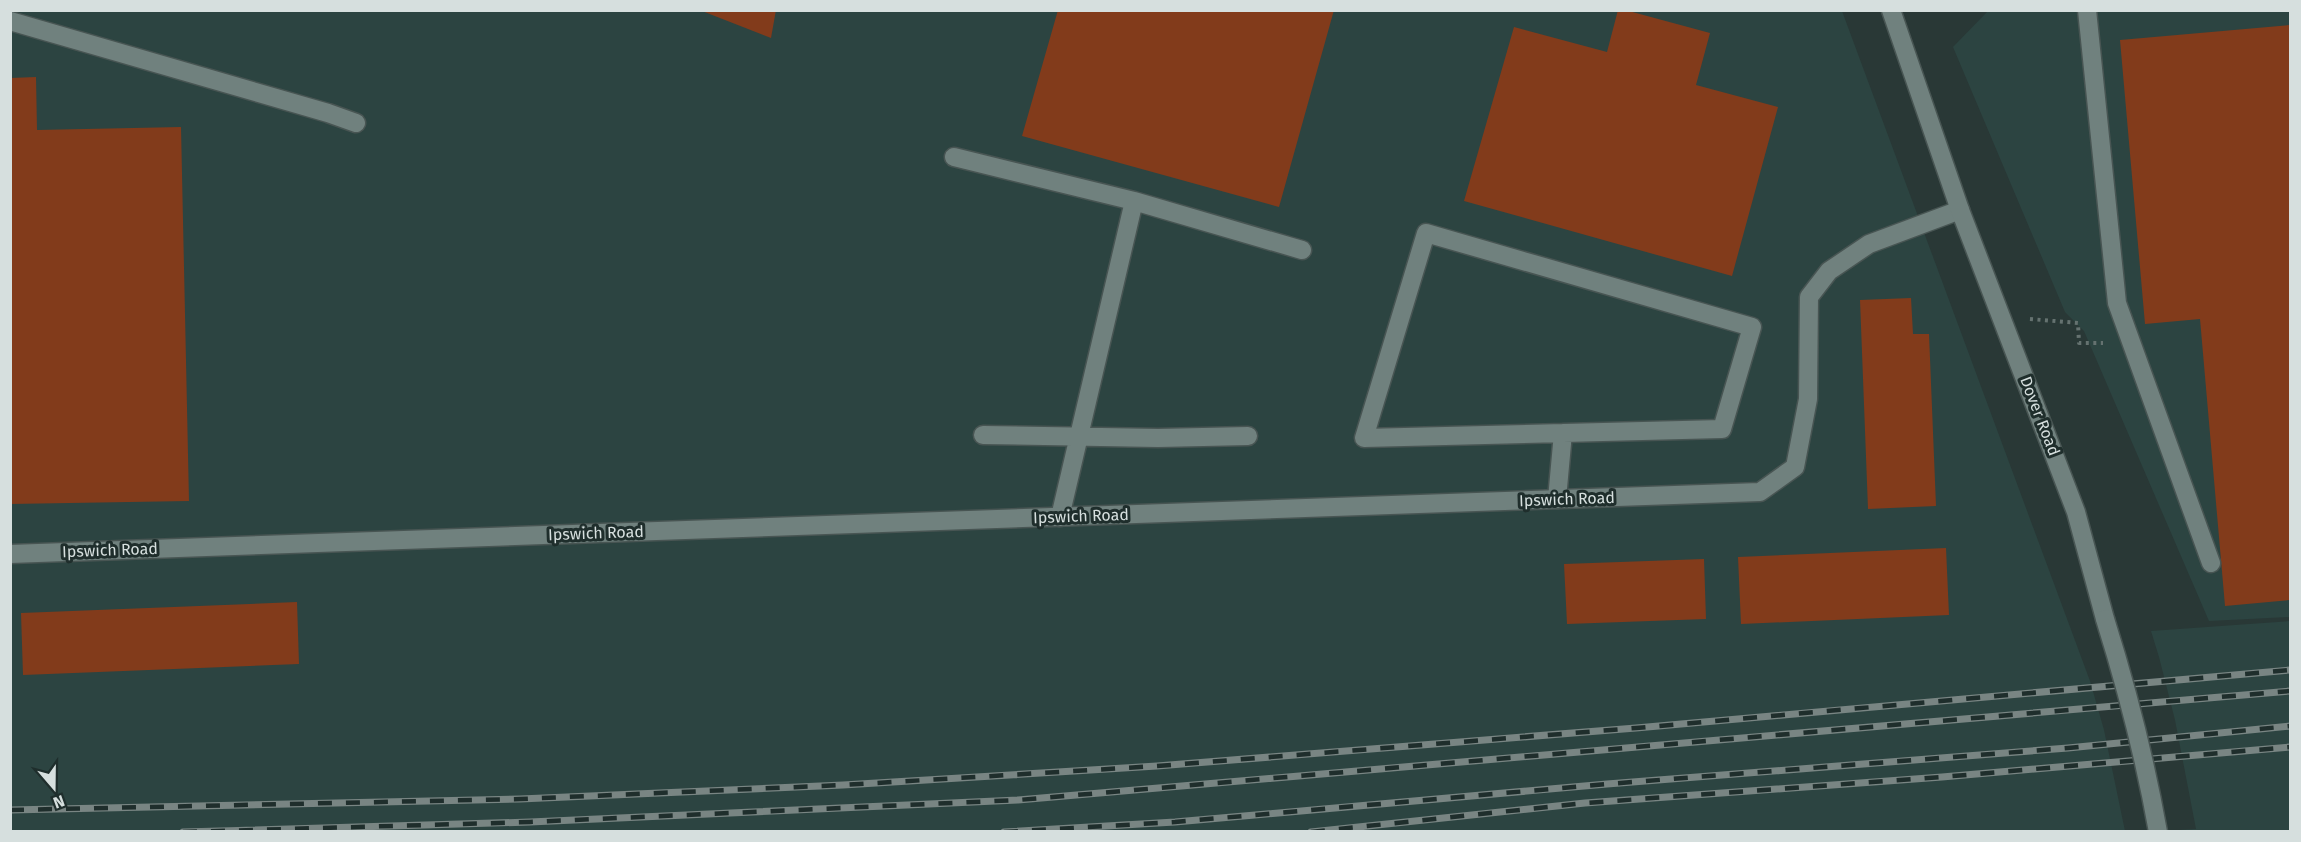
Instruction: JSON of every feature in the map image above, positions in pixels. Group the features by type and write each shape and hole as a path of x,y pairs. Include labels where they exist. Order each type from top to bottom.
{"street":[{"name":"Dover Road","path":"1891,10 1960,210 2076,512 2104,619 2135,722 2158,831"},
{"path":"2087,10 2117,303 2211,563"},
{"path":"10,21 356,123"},
{"path":"954,158 1134,201 1302,250"},
{"path":"1060,517 1134,201"},
{"name":"Ipswich Road","path":"10,554 1760,492 1795,467 1808,399 1809,297 1828,271 1869,244 1960,210"},
{"path":"1426,233 1752,327 1722,429 1563,433 1364,438 1426,233"},
{"path":"1557,499 1563,433"},
{"path":"983,435 1248,436"}],"path":[{"path":"2029,319 2078,324 2079,343 2131,342"}],"shaded area":[{"path":"10,11 1842,11 2090,681 2104,730 2125,831 11,831"},
{"path":"1988,11 2290,11 2290,617 2209,621 2084,331 2065,312 1953,47"},
{"path":"2290,621 2290,831 2162,831 2196,829 2175,720 2151,631"}],"building":[{"path":"776,10 771,38 702,11"},
{"path":"1058,10 1334,10 1279,207 1022,136"},
{"path":"1618,10 1710,33 1696,85 1778,107 1732,276 1464,201 1514,27 1607,52"},
{"path":"2290,25 2290,600 2225,606 2200,319 2145,324 2120,40"},
{"path":"36,77 37,130 181,127 189,501 10,504 10,78"},
{"path":"1911,298 1913,334 1929,334 1936,506 1868,509 1860,300"},
{"path":"1946,548 1949,615 1741,624 1738,557"},
{"path":"1704,559 1706,619 1567,624 1564,564"},
{"path":"297,602 299,664 23,675 21,613"}],"railway":[{"path":"10,810 520,799 843,785 1157,766 1636,728 2290,670"},
{"path":"183,832 530,822 1018,800 2290,691"},
{"path":"1004,832 1175,822 1607,784 2068,748 2290,726"},
{"path":"1311,832 1585,803 1942,777 2290,747"}]}
